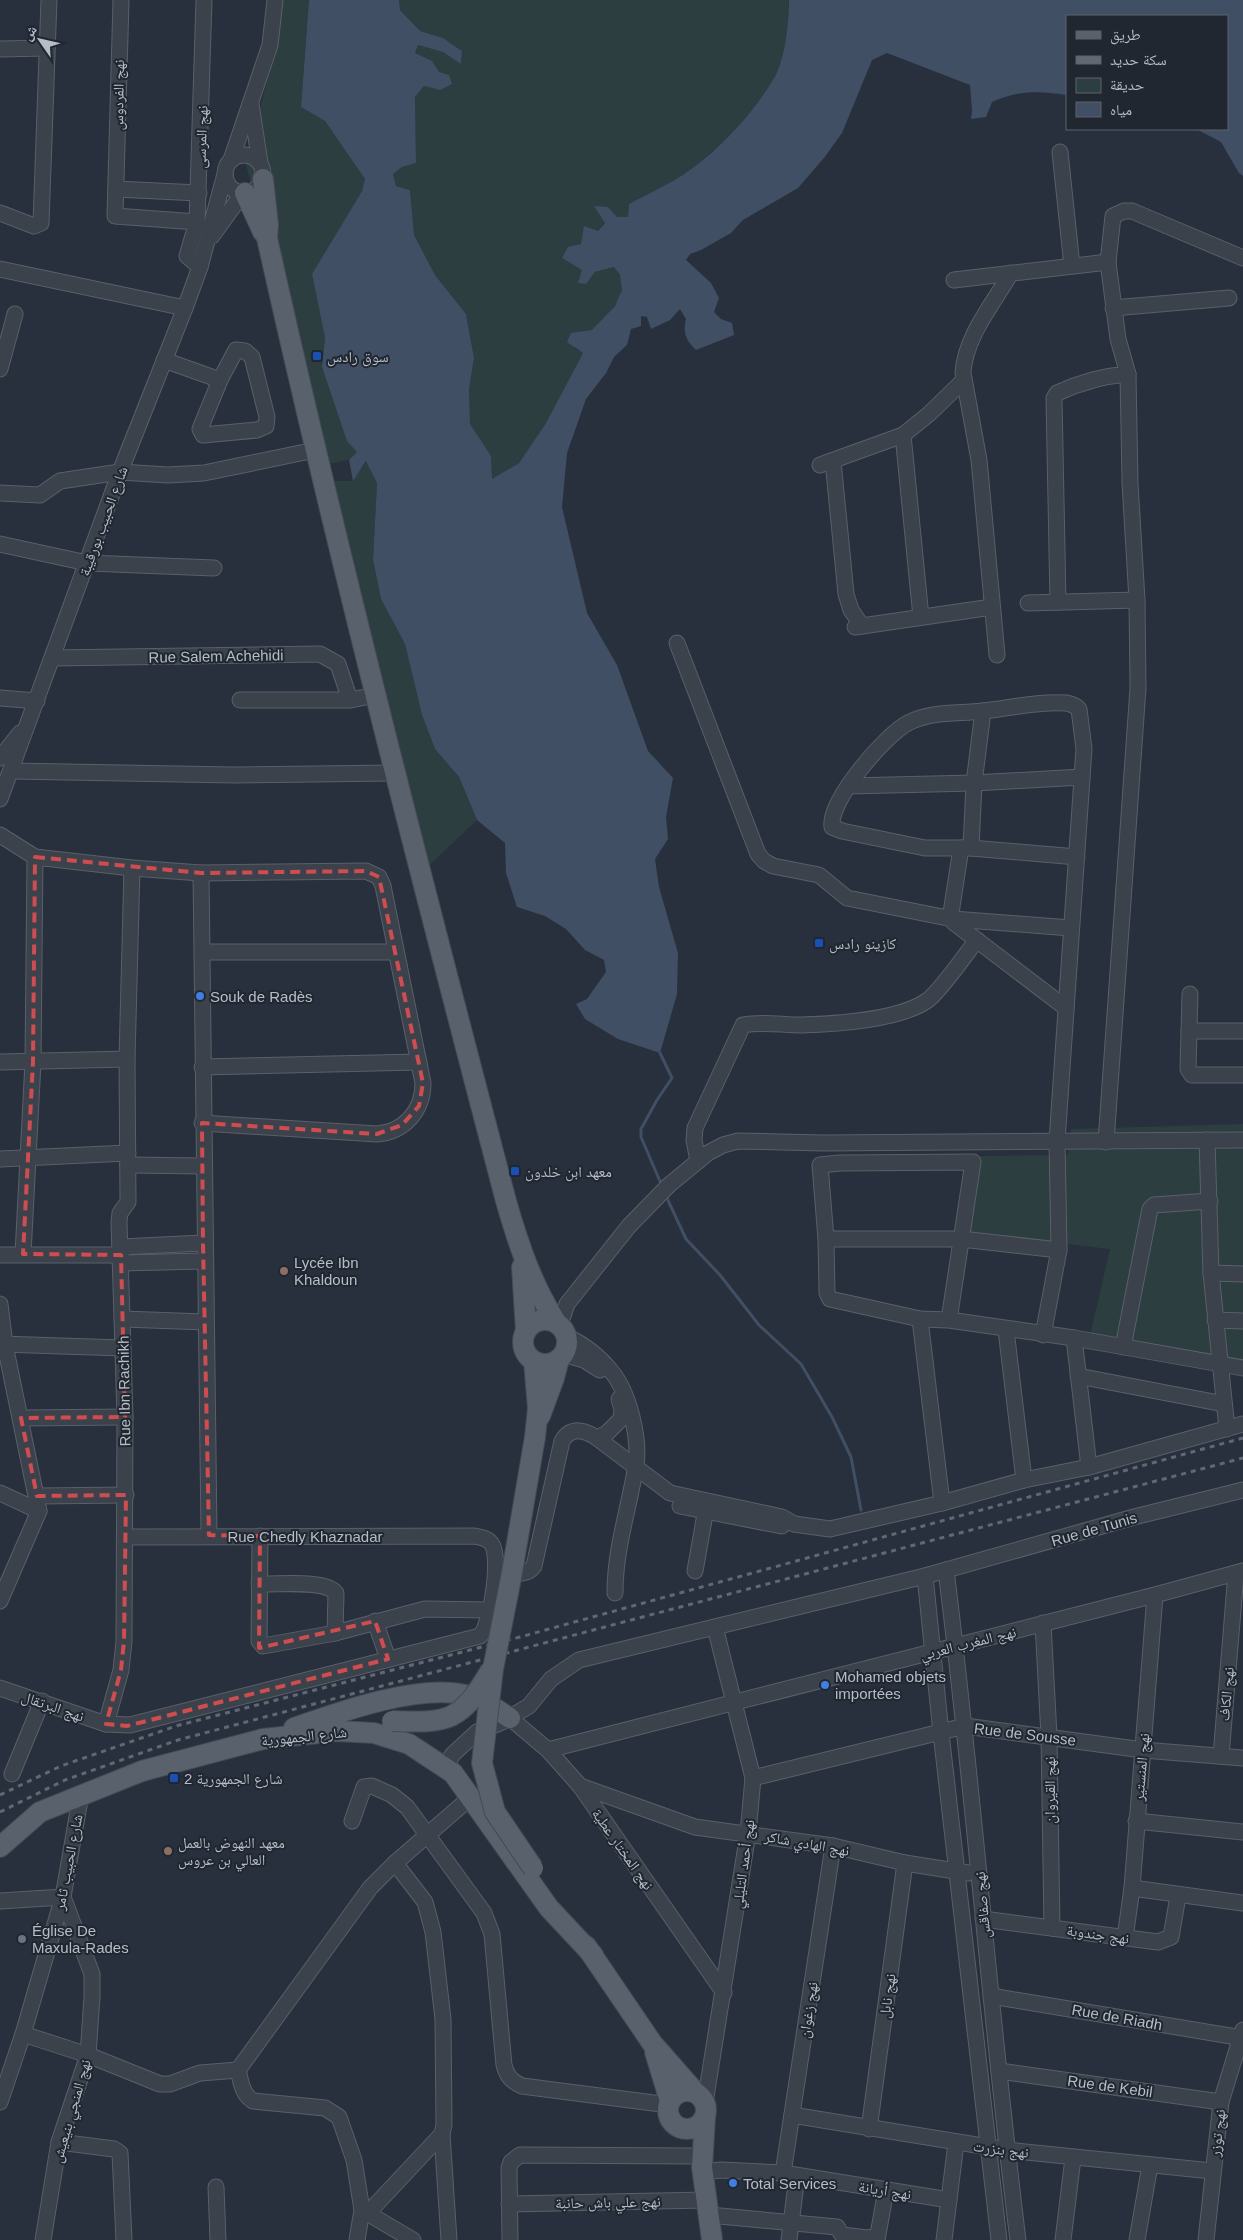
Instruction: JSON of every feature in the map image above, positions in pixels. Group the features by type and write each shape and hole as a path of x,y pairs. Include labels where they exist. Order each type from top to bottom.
{"main road":[{"path":"261,171 268,225 267,238 315,450 394,772 506,1201 520,1248 533,1281 561,1339 546,1403 536,1430 511,1578 492,1669 482,1763 486,1783 495,1812 652,2043 701,2104 701,2122 691,2128 680,2127"},
{"path":"244,193 267,238"},
{"path":"520,1248 526,1331 523,1339 524,1348 534,1361 542,1364 561,1339"},
{"path":"526,1331 539,1320 548,1320 561,1339"},
{"path":"534,1361 536,1430"},
{"path":"322,1718 432,1722 456,1715 473,1700 492,1669"},
{"path":"263,1738 322,1718 405,1696 442,1692 469,1696 510,1718"},
{"name":"شارع الجمهورية","path":"0,1847 40,1812 142,1771 263,1738 337,1731 374,1733 409,1744 449,1769 471,1797 543,1901 593,1956"},
{"path":"652,2043 670,2103 672,2120 680,2127 700,2165"},
{"path":"670,2103 684,2091 701,2104"},
{"path":"701,2104 700,2165 712,2240"}],"street":[{"path":"0,213 39,226 42,221 49,0"},
{"name":"نهج الفردوس","path":"121,0 115,216 197,222"},
{"name":"نهج المرسى","path":"200,267 187,256 197,222 199,193 204,0"},
{"path":"250,100 261,171 256,188 244,193 231,188 225,174 231,160 250,100 270,45 276,0"},
{"path":"0,49 47,48"},
{"path":"1060,152 1072,266"},
{"path":"231,160 246,155 261,171"},
{"name":"شارع الحبيب بورقيبة","path":"0,798 120,472 200,267 225,174"},
{"path":"116,189 199,193"},
{"name":"شارع الحبيب بورقيبة","path":"206,244 244,193"},
{"path":"1106,1142 1138,688 1137,600 1130,483 1128,374 1113,308 1108,262 1113,216 1124,211 1132,211 1243,258"},
{"path":"954,280 1108,262"},
{"path":"0,269 185,308"},
{"path":"997,655 978,460 964,380 964,359 968,345 1011,273"},
{"path":"1113,308 1229,298"},
{"path":"0,370 14,314"},
{"path":"236,350 249,354 259,383 267,418 266,426 257,430 202,434 200,429 220,380 236,350"},
{"path":"164,360 220,380"},
{"path":"1058,602 1054,398 1057,393 1079,382 1106,376 1128,374"},
{"path":"964,380 929,414 903,435 826,463 846,594 850,610 858,627 992,607"},
{"path":"903,435 921,617"},
{"path":"0,492 40,495 57,481 120,472 168,475 195,474 315,450"},
{"path":"0,544 87,563 214,568"},
{"path":"1028,603 1137,600"},
{"path":"677,643 758,854 764,861 773,866 819,875 847,898 953,919 1071,928"},
{"name":"Rue Salem Achehidi","path":"53,658 320,654 338,664 350,700"},
{"path":"240,700 350,700 376,695"},
{"path":"0,698 37,701"},
{"path":"1043,1335 1060,1250 1057,1141 1071,928 1077,857 1082,777 1083,729 1079,709 1075,705 1040,704 925,716 906,724 863,764 848,786 832,823 835,829 925,848 966,848 1077,857"},
{"path":"983,711 966,848 951,913 957,926 1021,972 1066,1008"},
{"path":"0,758 27,724"},
{"path":"11,771 234,775 394,772"},
{"path":"848,786 974,783 1082,777"},
{"path":"0,835 36,857 132,868 201,873 371,872 382,882 419,1062 423,1091 419,1106 407,1121 390,1132 377,1134 202,1123"},
{"path":"23,1254 33,1062 36,857"},
{"name":"Rue Ibn Rachikh","path":"106,1724 121,1670 123,1651 126,1495 120,1216 122,1210 128,1205 127,1059 132,868"},
{"path":"201,873 202,1123 209,1535"},
{"path":"698,1161 694,1140 695,1128 743,1026 754,1023 808,1024 892,1015 913,1009 930,999 977,940"},
{"path":"202,952 396,952"},
{"path":"1190,994 1189,1074 1243,1075"},
{"path":"1189,1031 1243,1031"},
{"path":"0,1062 127,1059"},
{"path":"202,1067 419,1062"},
{"path":"1207,1140 1211,1272 1227,1429"},
{"path":"561,1339 567,1304 593,1269 669,1185 698,1161 723,1145 738,1141 823,1143 1243,1140"},
{"path":"0,1159 28,1156 128,1159 203,1166"},
{"path":"949,1320 972,1162 821,1164 819,1167 826,1239 827,1293 830,1300 920,1319 949,1320 1006,1330 1074,1338 1222,1366 1243,1368"},
{"path":"1123,1347 1150,1209 1154,1205 1210,1201"},
{"path":"826,1239 961,1239 1060,1250"},
{"path":"121,1255 204,1243"},
{"path":"0,1255 121,1255 204,1261"},
{"path":"1211,1272 1243,1274"},
{"path":"0,1304 3,1345 21,1418 38,1503 4,1577 0,1601"},
{"path":"122,1319 206,1322"},
{"path":"920,1319 942,1503"},
{"path":"1215,1320 1243,1322"},
{"path":"1006,1330 1024,1480"},
{"path":"1074,1338 1090,1467"},
{"path":"561,1339 584,1360 597,1367 608,1377 617,1392 622,1409 621,1419 607,1433 597,1438"},
{"path":"561,1339 603,1363 613,1372 620,1385 634,1427 632,1466 618,1548 615,1593"},
{"path":"3,1345 123,1348"},
{"path":"1078,1376 1224,1404"},
{"path":"21,1418 125,1418"},
{"path":"260,1536 259,1641 263,1646 335,1633 425,1609 489,1610 496,1570 523,1574 532,1570 537,1560 562,1441 566,1435 576,1430 587,1432 597,1438 632,1466 661,1499 685,1508 707,1507 780,1526 794,1524 830,1529 942,1503 1024,1480 1090,1467 1243,1424"},
{"name":"Rue de Tunis","path":"449,1769 465,1742 477,1732 510,1718 529,1706 551,1679 579,1660 925,1576 1134,1517 1243,1490"},
{"path":"0,1493 38,1503 126,1495"},
{"path":"695,1571 707,1507"},
{"name":"Rue Chedly Khaznadar","path":"126,1537 209,1535 474,1536 484,1538 491,1543 496,1555 496,1570"},
{"name":"نهج صفاقس","path":"946,1570 965,1726 991,1996 1018,2240"},
{"name":"نهج المغرب العربي","path":"548,1750 734,1704 1240,1572"},
{"name":"نهج الكاف","path":"1221,1756 1240,1572"},
{"name":"نهج صفاقس","path":"925,1576 999,2240"},
{"path":"259,1584 323,1585 333,1589 336,1593 335,1633"},
{"name":"نهج المنستير","path":"1125,1938 1132,1888 1155,1595"},
{"name":"نهج البرتقال","path":"0,1688 106,1724 130,1725 480,1636 486,1628 489,1610"},
{"path":"375,1621 388,1660"},
{"name":"نهج القيروان","path":"1042,1624 1049,1736 1052,1928"},
{"name":"نهج أحمد التليلي","path":"701,2104 724,1993 748,1833 753,1778 715,1627"},
{"path":"12,1774 42,1701"},
{"name":"نهج المختار عطية","path":"510,1718 548,1750 580,1786 724,1993"},
{"name":"Rue de Sousse","path":"753,1778 965,1726 1143,1750 1243,1758"},
{"path":"352,1821 361,1790 367,1786 372,1786 399,1799 428,1834 490,1924 501,2044 507,2075 522,2086 670,2103"},
{"name":"نهج الهادي شاكر","path":"580,1786 684,1825 833,1846 905,1863 979,1875"},
{"name":"شارع الحبيب ثامر","path":"0,2102 63,1897 81,1794"},
{"path":"357,2240 365,2212 354,2160 339,2117 325,2108 253,2101 247,2097 242,2088 238,2070 353,1909 394,1862 471,1797"},
{"path":"1136,1820 1243,1832"},
{"name":"نهج زغوان","path":"789,2240 792,2223 790,2175 792,2115 833,1846"},
{"path":"394,1862 425,1902 433,1932 443,2019 444,2109 442,2134 449,2240"},
{"name":"نهج نابل","path":"869,2129 905,1863"},
{"path":"1132,1888 1178,1896 1243,1903"},
{"name":"نهج جندوبة","path":"983,1918 1158,1942 1168,1939 1172,1933 1178,1896"},
{"path":"0,1901 63,1897"},
{"name":"نهج المنجي بنيعيش","path":"43,2240 59,2142 88,2055 92,1974 63,1897"},
{"name":"Rue de Riadh","path":"991,1996 1242,2035"},
{"path":"22,2034 88,2055 160,2084 170,2084 200,2073 238,2070"},
{"name":"نهج توزر","path":"1206,2240 1221,2102 1242,2035"},
{"name":"Rue de Kebil","path":"999,2071 1221,2102"},
{"name":"نهج بنزرت","path":"792,2115 1007,2150 1212,2171"},
{"path":"365,2212 442,2134"},
{"path":"59,2142 114,2148 120,2153 124,2240"},
{"path":"944,2240 956,2143"},
{"name":"نهج أريانة","path":"510,2204 509,2168 511,2162 520,2155 700,2165 721,2170 790,2175 949,2200"},
{"path":"1064,2240 1073,2158"},
{"path":"1137,2240 1150,2165"},
{"path":"216,2188 218,2240"},
{"path":"842,2238 876,2238 881,2224 886,2190"},
{"path":"510,2204 510,2240"},
{"name":"نهج علي باش حانبة","path":"510,2204 708,2208 792,2223 837,2227 842,2238"},
{"path":"365,2212 413,2240"}],"highlighted area":[{"path":"35,857 201,873 366,871 379,877 423,1083 419,1106 402,1125 377,1134 202,1123 203,1243 209,1535 260,1536 259,1648 375,1621 388,1659 127,1726 106,1724 121,1670 124,1641 126,1495 37,1496 21,1418 125,1417 121,1255 23,1254 33,1062"}],"green space":[{"path":"279,0 309,0 301,107 325,121 365,179 362,191 312,274 325,338 322,367 357,452 349,460 328,464 246,165 270,69"},
{"path":"399,0 789,0 786,40 778,70 765,92 742,121 702,161 673,181 629,204 628,217 617,217 608,208 595,206 605,222 598,231 583,236 581,244 562,258 583,270 578,283 586,284 595,272 614,267 622,283 620,296 616,304 575,349 583,353 546,423 519,463 492,479 491,456 470,425 469,389 474,358 466,314 435,275 414,235 410,190 396,186 393,174 402,167 416,163 415,97 424,86 440,90 435,66 415,53 418,45 443,52 461,64 462,51 443,38 420,31 400,10"},
{"path":"367,461 377,483 373,560 381,599 405,644 422,715 435,749 459,777 477,820 419,875 328,481 352,481"},
{"path":"1243,1124 1243,1366 1089,1340 1110,1249 969,1233 980,1156 1068,1155 1071,1129"}],"water":[{"path":"309,0 399,0 400,10 420,31 443,38 462,51 461,64 443,52 418,45 415,53 432,61 439,72 449,75 452,84 440,90 424,86 415,97 416,163 402,167 393,174 396,186 410,190 414,235 435,275 466,314 474,358 469,389 470,424 491,456 492,479 519,463 546,423 583,353 567,342 571,333 592,330 615,306 622,290 620,275 614,267 595,272 586,284 578,283 582,270 562,258 568,247 581,244 584,226 598,231 605,223 594,206 608,207 617,217 628,217 629,204 687,172 730,136 765,92 778,70 786,40 789,0 1243,0 1243,176 1239,173 1221,142 1198,130 1228,130 1228,15 1066,15 1066,95 1029,92 1012,95 992,102 986,117 971,119 970,85 887,53 872,60 842,133 824,158 798,188 743,220 731,233 690,254 686,260 711,283 719,298 714,312 721,319 732,323 734,335 696,350 689,343 686,336 686,319 680,309 670,320 651,329 647,317 641,316 641,326 631,329 627,345 614,357 606,373 586,399 567,453 562,507 587,613 617,665 648,751 673,778 666,817 668,839 655,859 659,887 678,953 677,994 660,1053 618,1039 585,1019 576,1004 587,999 606,972 604,960 585,950 566,929 545,916 517,907 506,873 505,843 477,820 459,777 435,749 422,715 405,644 381,599 373,560 377,483 366,461 353,481 349,460 357,452 347,441 322,367 325,338 312,274 362,191 365,179 325,121 301,107"}],"waterway":[{"path":"660,1053 672,1078 641,1129 641,1137 662,1186"},
{"path":"666,1196 686,1239 720,1275 759,1325 801,1364 832,1417 851,1457 861,1510"}],"railway":[{"path":"0,1795 61,1766 176,1726 520,1637 1243,1438"},
{"path":"0,1812 65,1780 178,1740 1243,1458"}],"place":[{"name":"سوق رادس","path":"317,356"},
{"name":"كازينو رادس","path":"819,943"},
{"name":"Souk de Radès","path":"200,996"},
{"name":"معهد ابن خلدون","path":"515,1171"},
{"name":"Lycée Ibn Khaldoun","path":"284,1271"},
{"name":"Mohamed objets importées","path":"825,1685"},
{"name":"شارع الجمهورية 2","path":"174,1778"},
{"name":"معهد النهوض بالعمل العالي بن عروس","path":"168,1851"},
{"name":"Église De Maxula-Rades","path":"22,1939"},
{"name":"Total Services","path":"733,2183"}]}
